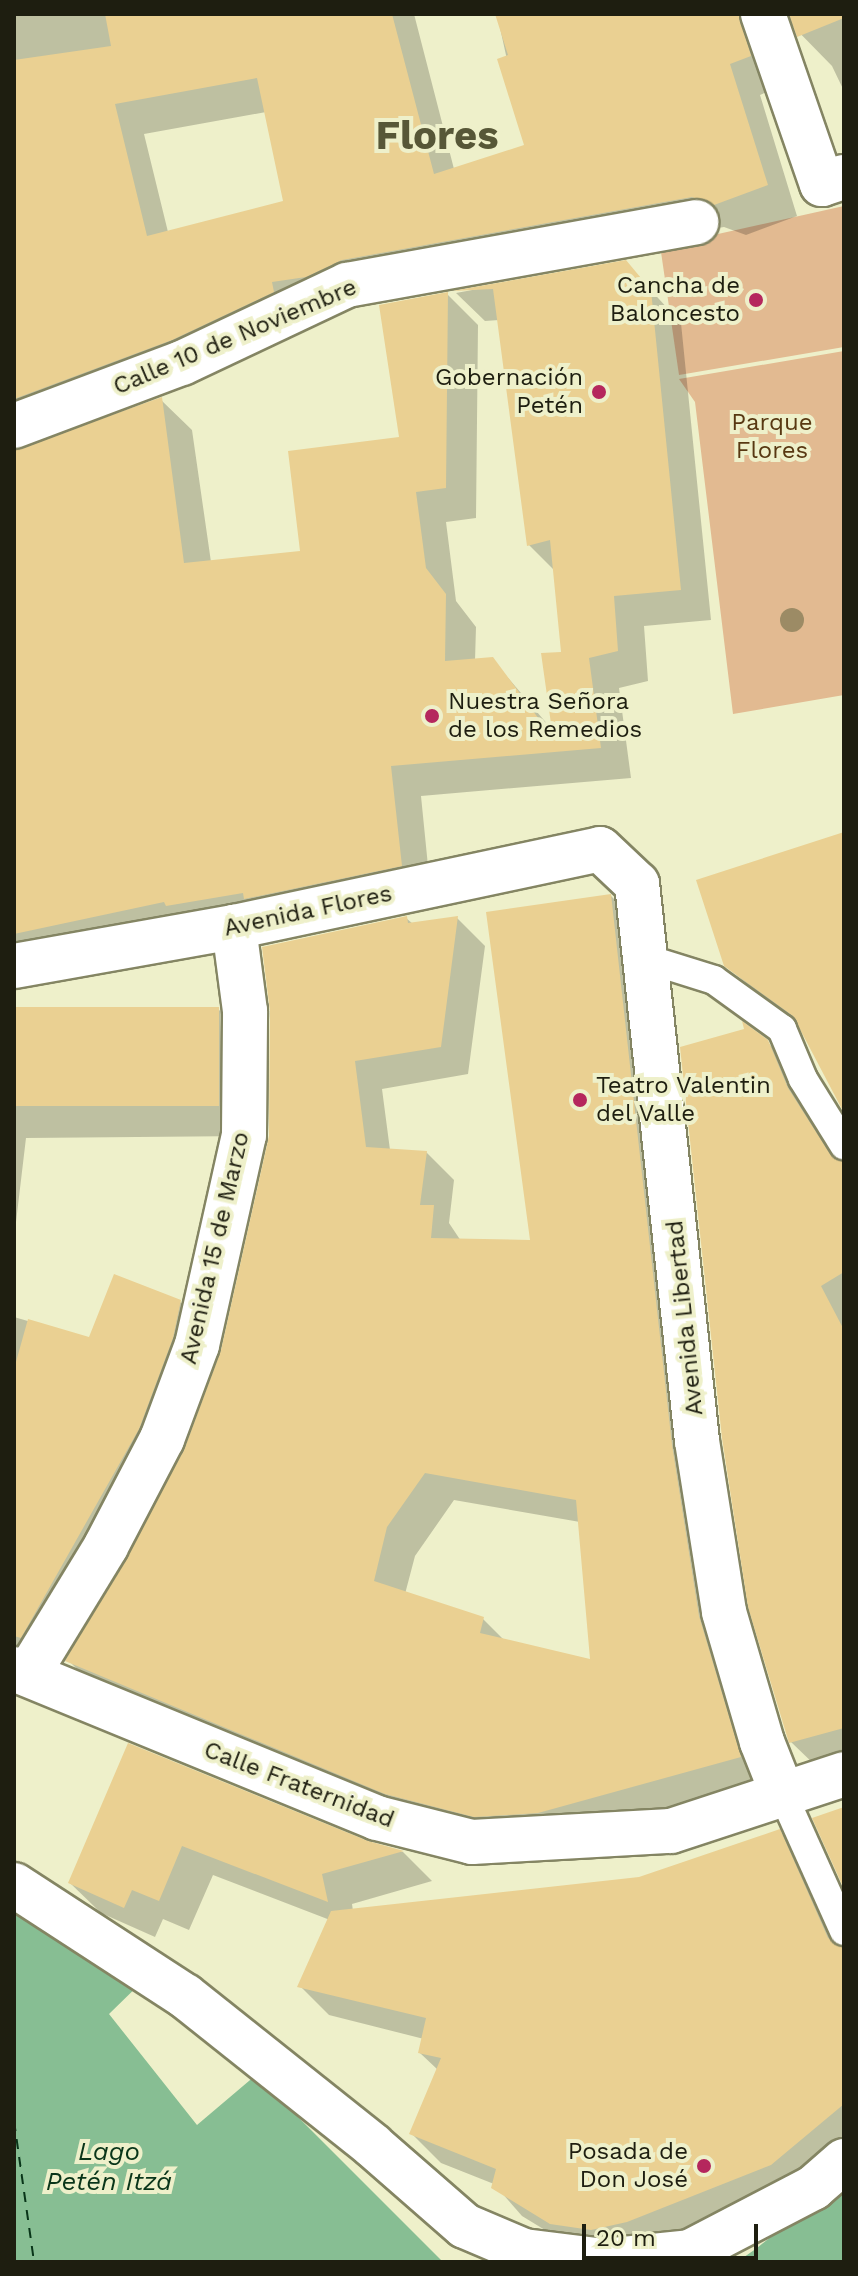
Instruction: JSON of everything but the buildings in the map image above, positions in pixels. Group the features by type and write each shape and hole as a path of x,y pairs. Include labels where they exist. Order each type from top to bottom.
{"street":[{"path":"763,14 833,180"},
{"name":"Calle 10 de Noviembre","path":"14,426 182,363 347,285 696,222"},
{"name":"Avenida Flores","path":"14,966 234,927 600,849"},
{"name":"Avenida Libertad","path":"600,849 637,884 697,1441 722,1596 762,1742 783,1795"},
{"name":"Avenida 15 de Marzo","path":"21,1672 106,1546 162,1439 197,1345 244,1135 245,1011 234,927"},
{"name":"Calle Fraternidad","path":"21,1672 377,1818 472,1842 671,1831 844,1774"},
{"path":"14,1885 185,1996 372,2145 465,2226 524,2251 604,2261 690,2252 813,2188 844,2161"}],"lane":[{"path":"647,959 714,980 782,1029 803,1079 844,1145"},
{"path":"783,1795 844,1931"}],"green space":[{"name":"Cancha de Baloncesto","path":"844,206 844,347 679,375 661,252 673,244"},
{"name":"Parque Flores","path":"844,351 844,695 733,714 695,402 679,379"}],"water":[{"name":"Lago Petén Itzá","path":"14,1892 149,1975 109,2014 197,2125 256,2075 443,2262 14,2262"},
{"path":"844,2177 844,2262 737,2262 757,2248"}],"ferry route":[{"path":"14,2121 34,2262"}],"place":[{"name":"Cancha de Baloncesto","path":"756,300"},
{"name":"Gobernación Petén","path":"599,392"},
{"name":"Nuestra Señora de los Remedios","path":"432,716"},
{"name":"Teatro Valentin del Valle","path":"580,1100"},
{"name":"Posada de Don José","path":"704,2166"}],"district":[{"name":"Flores","path":"437,136"}]}
